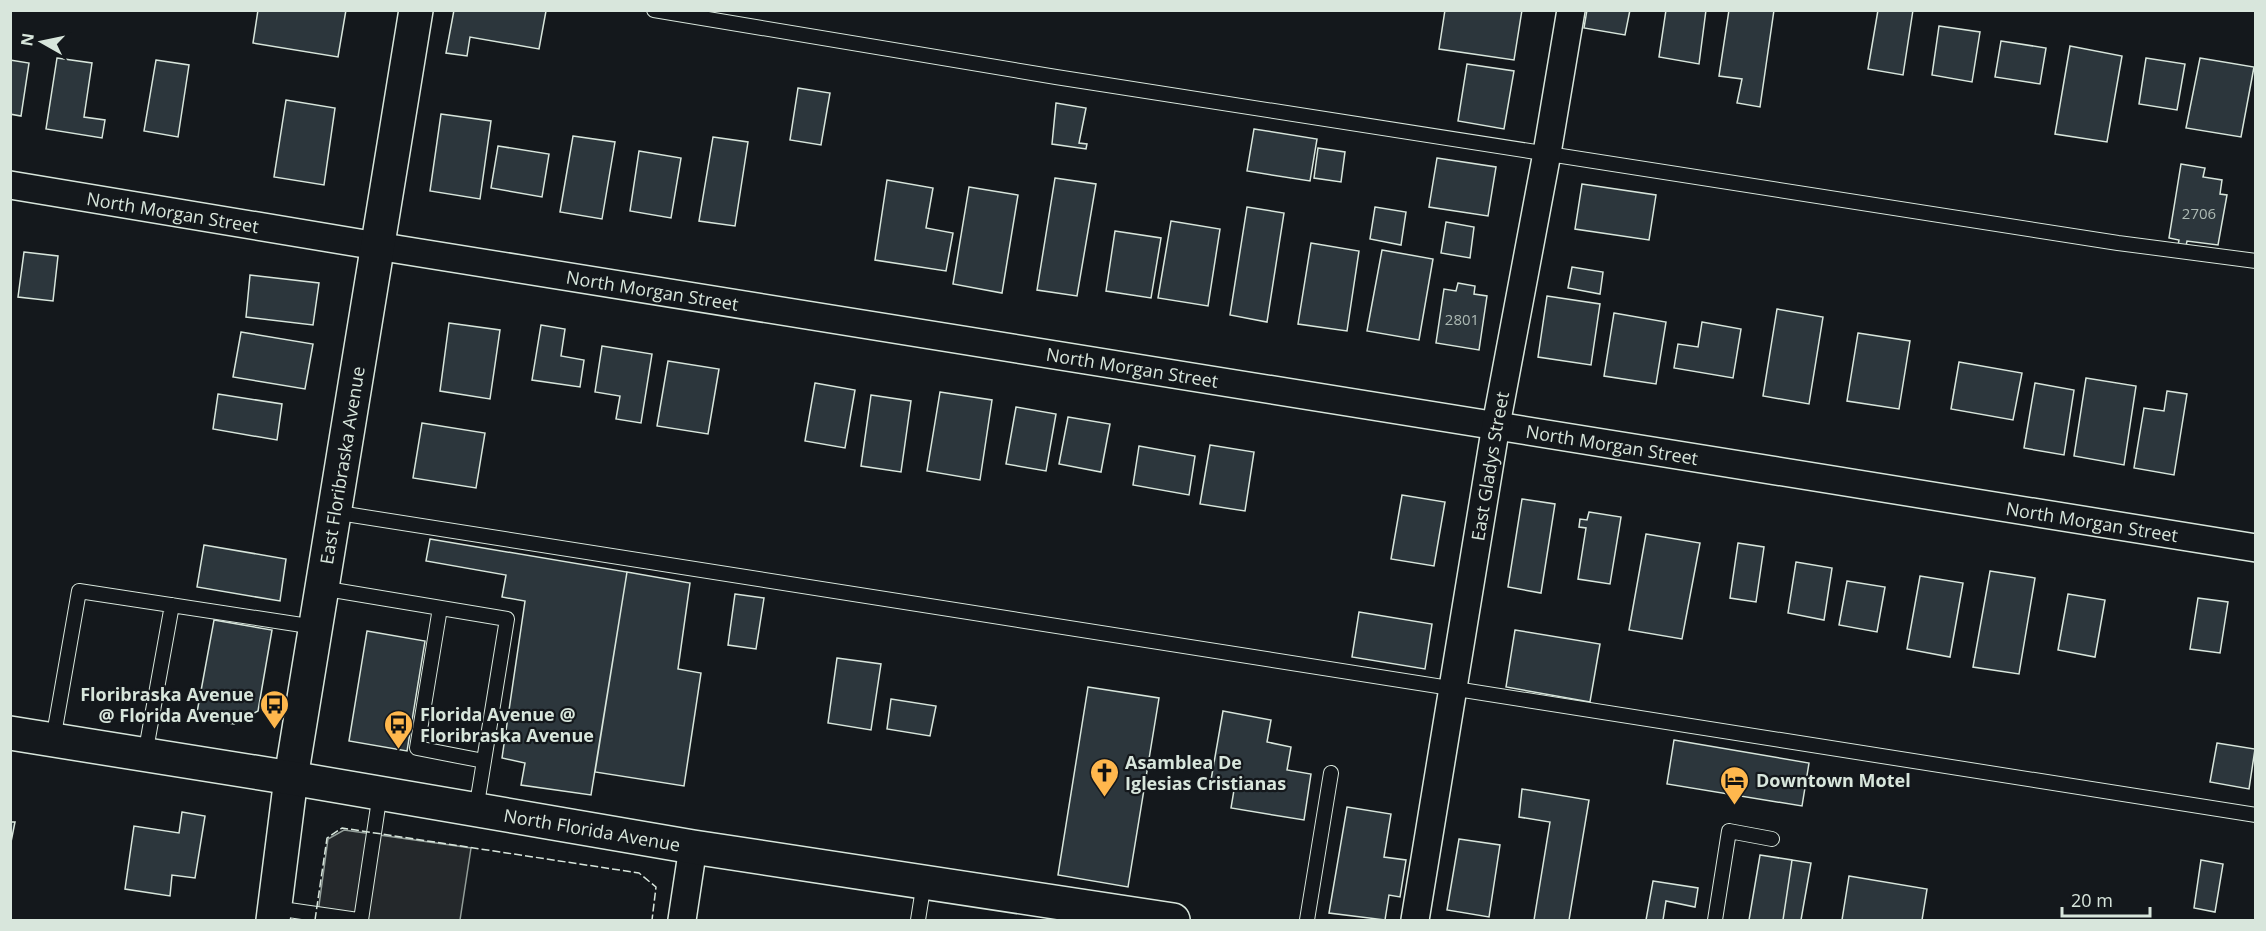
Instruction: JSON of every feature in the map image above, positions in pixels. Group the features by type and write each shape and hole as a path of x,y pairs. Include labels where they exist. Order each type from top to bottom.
{"main road":[{"name":"East Floribraska Avenue","path":"274,914 291,778 416,10"},
{"name":"North Florida Avenue","path":"10,733 291,778 693,848 1156,919"}],"street":[{"name":"East Gladys Street","path":"1415,921 1496,425 1547,153 1571,10"},
{"name":"North Morgan Street","path":"10,185 2256,548"},
{"path":"682,921 693,848"}],"lane":[{"path":"654,10 1068,79 2106,241 2256,261"},
{"path":"333,512 2256,815"},
{"path":"321,588 507,619 476,810"},
{"path":"53,740 79,591 315,627"},
{"path":"145,755 172,605"},
{"path":"440,608 417,748 484,761"},
{"path":"1307,921 1330,772"},
{"path":"274,914 359,921 380,794"},
{"path":"1715,921 1729,831 1772,839"},
{"path":"918,921 924,882"}],"shaded area":[{"path":"344,830 471,848 460,920 317,920 328,839"}],"building":[{"path":"258,10 346,10 338,57 253,43"},
{"path":"454,10 546,11 539,49 470,37 467,56 446,53"},
{"path":"1445,10 1522,10 1514,60 1439,49"},
{"path":"1587,10 1630,10 1625,35 1584,28"},
{"path":"1666,10 1706,10 1699,64 1659,57"},
{"path":"1729,10 1774,10 1760,107 1737,103 1742,79 1719,76"},
{"path":"1878,10 1913,10 1903,75 1868,69"},
{"path":"1939,26 1980,32 1972,82 1932,75"},
{"path":"2001,41 2046,48 2040,84 1995,77"},
{"path":"2070,46 2122,56 2107,142 2055,134"},
{"path":"57,58 92,63 84,117 105,120 102,138 46,129"},
{"path":"2146,58 2185,64 2177,110 2139,104"},
{"path":"2200,58 2254,67 2241,137 2186,128"},
{"path":"10,60 29,63 21,116 10,114"},
{"path":"156,60 189,65 178,137 144,131"},
{"path":"1467,64 1514,71 1504,129 1458,121"},
{"path":"798,88 830,93 821,145 790,140"},
{"path":"286,100 335,108 324,185 274,177"},
{"path":"1056,103 1086,108 1079,143 1087,144 1086,149 1052,144"},
{"path":"441,114 491,121 480,199 430,191"},
{"path":"1254,129 1317,139 1310,181 1247,171"},
{"path":"573,136 615,142 602,219 560,212"},
{"path":"713,137 748,142 735,226 699,221"},
{"path":"498,146 549,154 542,197 491,188"},
{"path":"1318,148 1345,152 1341,182 1314,178"},
{"path":"639,151 681,158 671,218 630,211"},
{"path":"1437,158 1496,167 1488,216 1429,207"},
{"path":"2181,164 2205,168 2203,177 2222,180 2220,194 2227,195 2218,245 2187,241 2186,246 2178,245 2179,240 2169,238"},
{"path":"1055,178 1096,184 1077,296 1037,290"},
{"path":"887,180 933,188 926,228 953,233 946,271 875,260"},
{"path":"1582,184 1656,195 1649,240 1575,229"},
{"path":"969,187 1018,195 1002,293 953,284"},
{"path":"1247,207 1284,213 1267,322 1230,315"},
{"path":"1375,207 1406,212 1401,245 1370,239"},
{"path":"1171,221 1220,229 1208,306 1158,298"},
{"path":"1446,222 1474,227 1470,258 1441,253"},
{"path":"1115,231 1161,238 1151,298 1106,291"},
{"path":"1311,243 1359,251 1347,331 1298,324"},
{"path":"1382,250 1433,259 1419,340 1367,331"},
{"path":"24,252 58,256 53,301 18,297"},
{"path":"1572,267 1603,272 1600,294 1568,288"},
{"path":"250,275 319,283 313,325 246,317"},
{"path":"1458,283 1475,286 1474,294 1487,296 1479,350 1436,343 1444,289 1456,291"},
{"path":"1547,296 1600,304 1591,365 1538,357"},
{"path":"1777,309 1823,317 1809,404 1763,396"},
{"path":"1614,313 1666,322 1656,384 1604,376"},
{"path":"1702,322 1741,329 1733,378 1674,368 1678,344 1698,347"},
{"path":"449,323 500,330 490,399 440,391"},
{"path":"541,325 565,329 561,356 584,360 580,387 532,380"},
{"path":"241,332 313,344 305,389 233,377"},
{"path":"1858,333 1910,341 1899,409 1847,401"},
{"path":"602,346 652,354 641,423 616,419 620,396 595,392"},
{"path":"668,361 719,369 708,434 657,426"},
{"path":"1959,362 2022,373 2013,420 1951,409"},
{"path":"2086,378 2136,386 2124,465 2074,456"},
{"path":"815,383 855,390 845,448 805,441"},
{"path":"2035,383 2074,390 2064,455 2024,448"},
{"path":"2167,391 2187,394 2174,475 2134,468 2144,408 2164,411"},
{"path":"940,392 992,400 980,480 927,471"},
{"path":"218,394 282,404 277,440 213,429"},
{"path":"871,395 911,401 901,472 861,466"},
{"path":"1016,407 1056,414 1046,471 1006,464"},
{"path":"1068,417 1110,424 1101,472 1059,464"},
{"path":"422,423 485,433 476,488 413,478"},
{"path":"1210,445 1254,452 1245,511 1200,504"},
{"path":"1139,446 1195,456 1189,495 1133,485"},
{"path":"1402,495 1445,502 1434,566 1391,559"},
{"path":"1522,499 1555,504 1541,593 1508,587"},
{"path":"1589,512 1621,517 1610,584 1578,579 1586,528 1579,527 1580,519 1587,520"},
{"path":"1646,534 1700,543 1682,639 1629,630"},
{"path":"430,539 627,572 591,795 521,785 525,763 502,758 525,601 502,597 506,575 426,561"},
{"path":"1738,543 1764,547 1756,602 1730,598"},
{"path":"204,545 286,559 280,601 197,587"},
{"path":"1796,562 1832,568 1824,620 1788,613"},
{"path":"1990,571 2035,578 2019,674 1973,667"},
{"path":"627,572 690,583 678,669 701,673 684,786 595,772"},
{"path":"1920,576 1963,583 1950,657 1907,649"},
{"path":"1847,581 1885,587 1877,632 1839,625"},
{"path":"735,594 764,598 756,649 728,645"},
{"path":"2068,594 2105,600 2095,657 2058,650"},
{"path":"2198,598 2228,602 2220,653 2190,649"},
{"path":"1359,612 1432,624 1425,669 1352,657"},
{"path":"214,620 272,630 258,711 234,724 196,718"},
{"path":"1515,630 1600,644 1590,702 1506,687"},
{"path":"367,631 425,641 407,751 349,741"},
{"path":"837,658 881,664 871,730 828,723"},
{"path":"1088,687 1159,698 1128,887 1058,875"},
{"path":"891,699 936,706 930,736 887,729"},
{"path":"1223,711 1271,720 1267,742 1291,747 1287,770 1311,774 1304,820 1231,808 1235,784 1211,780"},
{"path":"1674,740 1809,763 1802,806 1667,784"},
{"path":"2217,743 2255,749 2249,789 2210,782"},
{"path":"1522,789 1589,800 1569,920 1534,920 1550,822 1519,817"},
{"path":"1347,807 1391,814 1384,857 1406,860 1400,897 1389,895 1385,920 1329,913"},
{"path":"182,812 205,816 195,878 172,875 170,896 125,889 134,826 179,833"},
{"path":"10,822 15,822 10,847"},
{"path":"1459,839 1500,845 1489,917 1447,910"},
{"path":"1760,855 1792,860 1783,920 1749,920"},
{"path":"1792,860 1811,863 1801,920 1783,920"},
{"path":"2201,860 2223,864 2215,912 2194,908"},
{"path":"1849,876 1927,889 1922,920 1842,920"},
{"path":"1653,881 1698,888 1695,907 1666,901 1663,920 1646,920"}],"fence":[{"path":"315,920 327,838 342,828 639,873 656,887 652,920"}],"place":[{"name":"Floribraska Avenue @ Florida Avenue","path":"275,730"},
{"name":"Florida Avenue @ Floribraska Avenue","path":"399,750"},
{"name":"Asamblea De Iglesias Cristianas","path":"1104,798"},
{"name":"Downtown Motel","path":"1735,806"}]}
